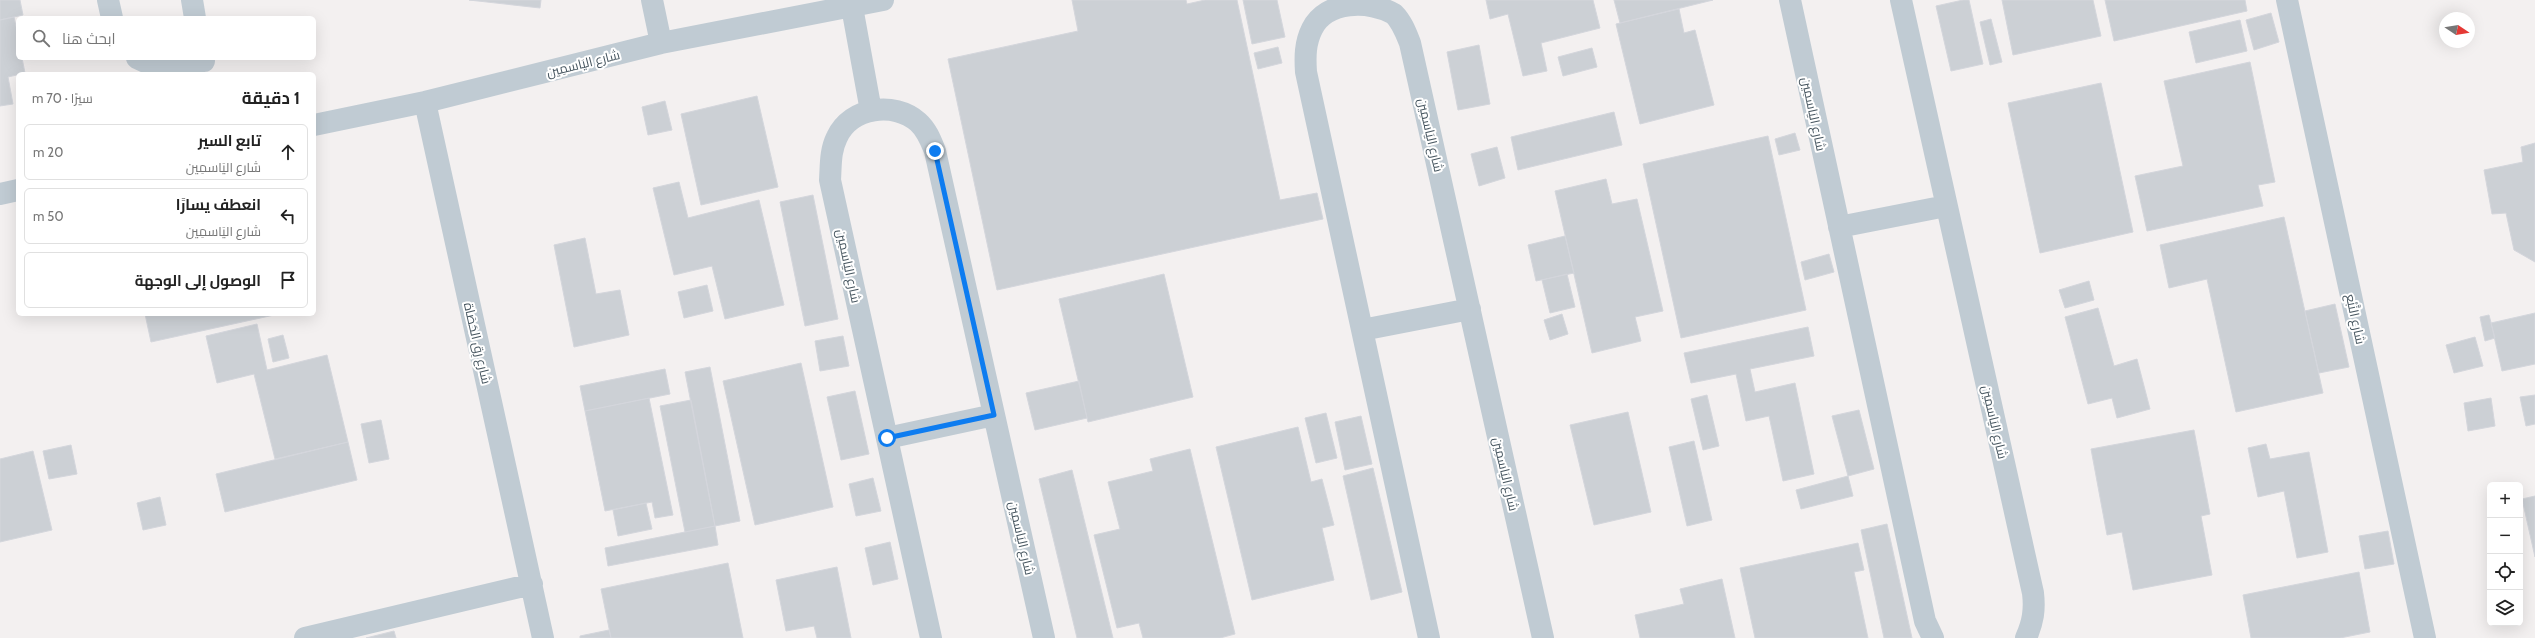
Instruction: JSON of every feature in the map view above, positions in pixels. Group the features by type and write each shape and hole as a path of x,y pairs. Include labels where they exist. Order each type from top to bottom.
{"street":[{"path":"108,0 112,16"},
{"path":"192,0 195,16"},
{"path":"652,0 661,43"},
{"name":"شارع اليَاسمِين","path":"316,124 425,102 661,43 852,8 883,0"},
{"name":"شارع اليَاسمِين","path":"1790,0 1925,621 1933,638"},
{"name":"شارع اليَاسمِين","path":"1900,0 2033,593 2035,609 2032,625 2026,638"},
{"name":"شارع النَّبْع","path":"2287,0 2425,638"},
{"name":"شارع اليَاسمِين","path":"1429,638 1306,72 1307,42 1312,29 1321,17 1346,1 1363,1 1379,5 1394,14 1404,28 1410,44 1543,638"},
{"path":"852,8 871,111"},
{"path":"141,60 148,64 166,67 205,64"},
{"name":"شارع رِق الحَصَاة","path":"425,102 543,638"},
{"name":"شارع اليَاسمِين","path":"931,638 830,180 832,150 837,136 846,125 857,116 871,111 888,109 904,113 918,122 929,135 935,151 1044,638"},
{"path":"0,194 16,190"},
{"path":"1839,227 1946,206"},
{"path":"1362,330 1470,309"},
{"path":"887,438 994,415"},
{"path":"305,638 532,584"}],"building":[{"path":"0,0 20,0 23,15 0,20"},
{"path":"469,0 541,0 540,8"},
{"path":"1072,0 1186,0 1187,4 1205,0 1237,0 1280,200 1317,193 1323,219 997,290 948,59 1078,31"},
{"path":"1243,0 1277,0 1285,37 1252,44"},
{"path":"1486,0 1593,0 1600,28 1541,43 1547,71 1523,76 1508,14 1490,19"},
{"path":"1614,0 1713,0 1620,23"},
{"path":"1969,0 1983,64 1951,71 1936,6"},
{"path":"2002,0 2093,0 2101,36 2013,55"},
{"path":"2105,0 2245,0 2247,11 2114,41"},
{"path":"1679,9 1684,33 1695,30 1714,105 1640,124 1616,24"},
{"path":"2271,13 2279,42 2254,50 2246,20"},
{"path":"14,17 16,26 16,60 22,60 25,72 16,72 16,75 8,77 13,104 0,106 0,20"},
{"path":"1991,19 2002,62 1990,65 1980,22"},
{"path":"2240,20 2247,51 2196,63 2189,32"},
{"path":"1479,45 1490,104 1458,110 1447,52"},
{"path":"1278,47 1282,63 1258,69 1254,53"},
{"path":"1592,48 1597,67 1563,76 1558,57"},
{"path":"2250,62 2275,182 2258,185 2263,206 2147,231 2135,176 2183,166 2164,81"},
{"path":"2101,83 2133,232 2040,253 2008,103"},
{"path":"757,96 778,187 701,205 681,114"},
{"path":"665,101 672,130 648,135 642,107"},
{"path":"1614,112 1622,145 1518,170 1511,137"},
{"path":"1795,133 1800,150 1779,155 1775,139"},
{"path":"1768,136 1806,310 1681,338 1643,164"},
{"path":"2535,143 2535,262 2514,250 2506,213 2492,214 2484,170 2523,162 2521,147"},
{"path":"1497,147 1505,178 1479,186 1471,154"},
{"path":"1606,179 1612,204 1637,199 1663,311 1635,317 1641,341 1592,353 1555,191"},
{"path":"679,182 688,218 759,200 784,305 725,319 712,266 674,275 653,188"},
{"path":"813,195 838,319 805,326 780,202"},
{"path":"2284,217 2323,393 2236,412 2207,279 2169,288 2160,245"},
{"path":"1565,236 1574,273 1536,281 1528,245"},
{"path":"585,238 596,294 620,290 629,335 574,347 554,245"},
{"path":"1829,254 1834,272 1805,280 1801,262"},
{"path":"1164,274 1193,397 1088,422 1059,299"},
{"path":"1567,274 1575,307 1550,313 1542,280"},
{"path":"2089,281 2094,300 2065,308 2059,290"},
{"path":"707,285 713,311 684,318 678,292"},
{"path":"2335,304 2349,367 2319,373 2305,311"},
{"path":"2098,308 2114,366 2137,359 2150,409 2117,418 2112,398 2088,404 2065,317"},
{"path":"2535,313 2535,364 2502,371 2491,323"},
{"path":"1562,314 1568,334 1550,340 1544,320"},
{"path":"2489,315 2495,338 2485,341 2480,317"},
{"path":"145,316 269,316 151,342"},
{"path":"257,324 267,370 327,355 348,442 275,459 254,374 217,383 206,336"},
{"path":"1808,327 1814,356 1750,369 1755,392 1795,383 1814,474 1783,481 1769,416 1746,421 1736,374 1691,383 1684,353"},
{"path":"283,335 289,358 273,362 268,339"},
{"path":"843,336 849,366 820,371 815,341"},
{"path":"2475,337 2483,366 2454,373 2446,345"},
{"path":"801,363 833,507 755,525 723,381"},
{"path":"710,367 740,521 715,526 685,372"},
{"path":"665,369 670,394 585,411 580,386"},
{"path":"1079,381 1087,418 1035,430 1026,393"},
{"path":"855,391 869,454 841,460 827,397"},
{"path":"1707,395 1719,446 1703,450 1691,399"},
{"path":"2535,395 2535,424 2526,426 2520,397"},
{"path":"649,398 673,515 655,518 652,502 605,511 585,411"},
{"path":"2491,398 2495,426 2468,431 2464,403"},
{"path":"691,400 715,526 685,532 660,406"},
{"path":"1859,410 1874,469 1848,476 1832,416"},
{"path":"1628,412 1651,512 1594,525 1570,425"},
{"path":"1326,413 1337,458 1316,463 1305,418"},
{"path":"1361,416 1372,464 1345,470 1335,422"},
{"path":"381,420 389,459 369,463 361,424"},
{"path":"1298,427 1311,482 1322,479 1334,525 1322,528 1334,580 1252,600 1216,447"},
{"path":"2194,430 2210,514 2201,516 2212,575 2133,590 2122,532 2107,535 2091,449"},
{"path":"1694,441 1712,520 1687,526 1669,447"},
{"path":"348,442 357,480 225,512 216,474"},
{"path":"2266,444 2270,459 2309,452 2328,552 2297,558 2284,491 2258,497 2248,448"},
{"path":"71,445 77,474 49,479 43,451"},
{"path":"1190,449 1235,634 1220,638 1143,638 1139,623 1117,628 1094,535 1120,529 1108,482 1153,471 1150,459"},
{"path":"33,451 52,530 0,542 0,459"},
{"path":"1373,468 1402,592 1371,600 1343,476"},
{"path":"1072,470 1113,638 1077,638 1039,479"},
{"path":"1848,476 1853,496 1801,509 1796,490"},
{"path":"873,478 881,511 856,516 849,484"},
{"path":"2535,496 2535,557 2523,503 2523,499"},
{"path":"160,497 166,525 143,530 137,503"},
{"path":"646,503 652,529 618,536 613,510"},
{"path":"1887,524 1912,638 1884,638 1861,530"},
{"path":"715,526 718,545 608,566 605,548"},
{"path":"2388,531 2394,564 2365,569 2359,536"},
{"path":"890,542 898,579 873,585 865,548"},
{"path":"1858,543 1864,570 1854,572 1868,638 1755,638 1740,568"},
{"path":"728,563 743,638 611,638 601,589"},
{"path":"837,567 851,638 817,638 814,626 786,631 776,580"},
{"path":"2359,572 2370,632 2340,638 2251,638 2243,595"},
{"path":"1722,579 1735,638 1640,638 1635,615 1684,604 1680,589"},
{"path":"609,630 611,638 580,638 580,636"},
{"path":"394,631 396,638 366,638"}],"route":[{"path":"887,438 994,415 935,151"}]}
